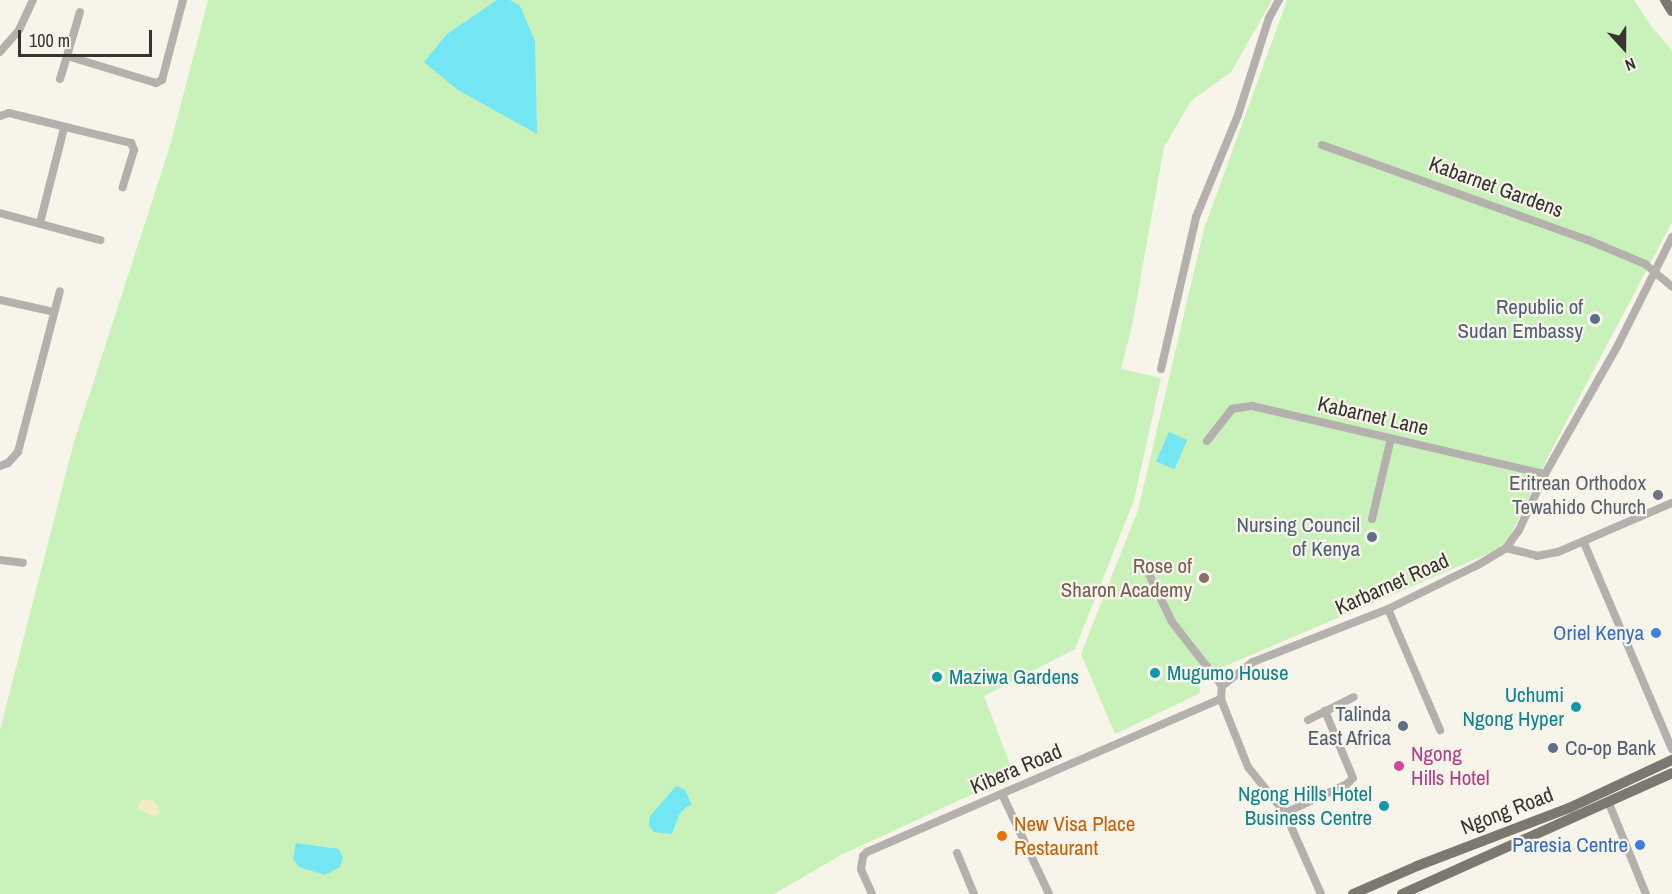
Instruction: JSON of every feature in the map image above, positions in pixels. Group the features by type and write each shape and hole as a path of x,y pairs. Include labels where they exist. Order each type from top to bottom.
{"main road":[{"path":"1665,0 1672,12"},
{"name":"Ngong Road","path":"1353,894 1418,866 1569,808 1672,760"},
{"name":"Ngong Road","path":"1402,894 1672,773"},
{"path":"1418,866 1430,873 1430,880 1425,884"}],"street":[{"path":"0,52 26,19 33,0"},
{"path":"67,56 152,83 159,82 183,0"},
{"path":"1161,369 1196,217 1238,115 1269,18 1279,0"},
{"path":"60,79 80,12"},
{"path":"0,116 9,112 64,128 131,143 134,150 123,187"},
{"path":"40,223 64,128"},
{"name":"Kabarnet Gardens","path":"1322,145 1630,257 1654,271 1672,287"},
{"path":"0,213 100,240"},
{"name":"Karbarnet Road","path":"1222,686 1253,662 1388,609 1478,565 1506,548 1519,531 1545,474 1618,345 1672,237"},
{"path":"0,466 8,463 18,452 60,291"},
{"path":"0,300 54,312"},
{"name":"Kabarnet Lane","path":"1207,441 1232,409 1252,406 1545,474"},
{"path":"1372,519 1391,438"},
{"path":"1506,548 1524,554 1546,555 1584,543 1672,503"},
{"path":"1584,543 1672,749"},
{"path":"0,560 23,563"},
{"path":"1149,574 1172,622 1222,686 1221,699 1248,766 1285,813 1322,894"},
{"path":"1388,609 1440,730"},
{"path":"1308,720 1354,697"},
{"name":"Kibera Road","path":"872,894 861,865 867,852 1221,699"},
{"path":"1285,813 1347,784 1353,778 1325,711"},
{"path":"1002,794 1049,894"},
{"path":"1608,801 1646,894"},
{"path":"957,853 974,894"}],"green space":[{"path":"208,0 1272,0 1231,72 1191,101 1164,147 1132,326 1121,369 1161,378 1134,500 1075,649 984,696 1014,775 841,855 774,894 0,894 0,730 74,442 170,146"},
{"path":"1287,0 1634,0 1651,26 1672,50 1672,222 1553,447 1510,536 1497,550 1199,677 1200,693 1115,734 1081,654 1138,510 1204,229"}],"sand":[{"path":"141,799 154,801 160,813 157,817 137,809"}],"water":[{"path":"497,0 510,0 520,6 535,41 537,134 458,90 424,62 447,34"},
{"path":"1169,432 1187,440 1174,469 1156,461"},
{"path":"676,786 685,790 692,805 686,807 679,815 672,834 654,832 649,826 650,816"},
{"path":"296,843 339,849 343,858 340,867 325,875 299,867 293,859"}],"place":[{"name":"Republic of Sudan Embassy","path":"1595,319"},
{"name":"Eritrean Orthodox Tewahido Church","path":"1658,495"},
{"name":"Nursing Council of Kenya","path":"1372,537"},
{"name":"Rose of Sharon Academy","path":"1204,578"},
{"name":"Oriel Kenya","path":"1656,633"},
{"name":"Mugumo House","path":"1155,673"},
{"name":"Maziwa Gardens","path":"937,677"},
{"name":"Uchumi Ngong Hyper","path":"1576,707"},
{"name":"Talinda East Africa","path":"1403,726"},
{"name":"Co-op Bank","path":"1553,748"},
{"name":"Ngong Hills Hotel","path":"1399,766"},
{"name":"Ngong Hills Hotel Business Centre","path":"1384,806"},
{"name":"New Visa Place Restaurant","path":"1002,836"},
{"name":"Paresia Centre","path":"1640,845"}]}
